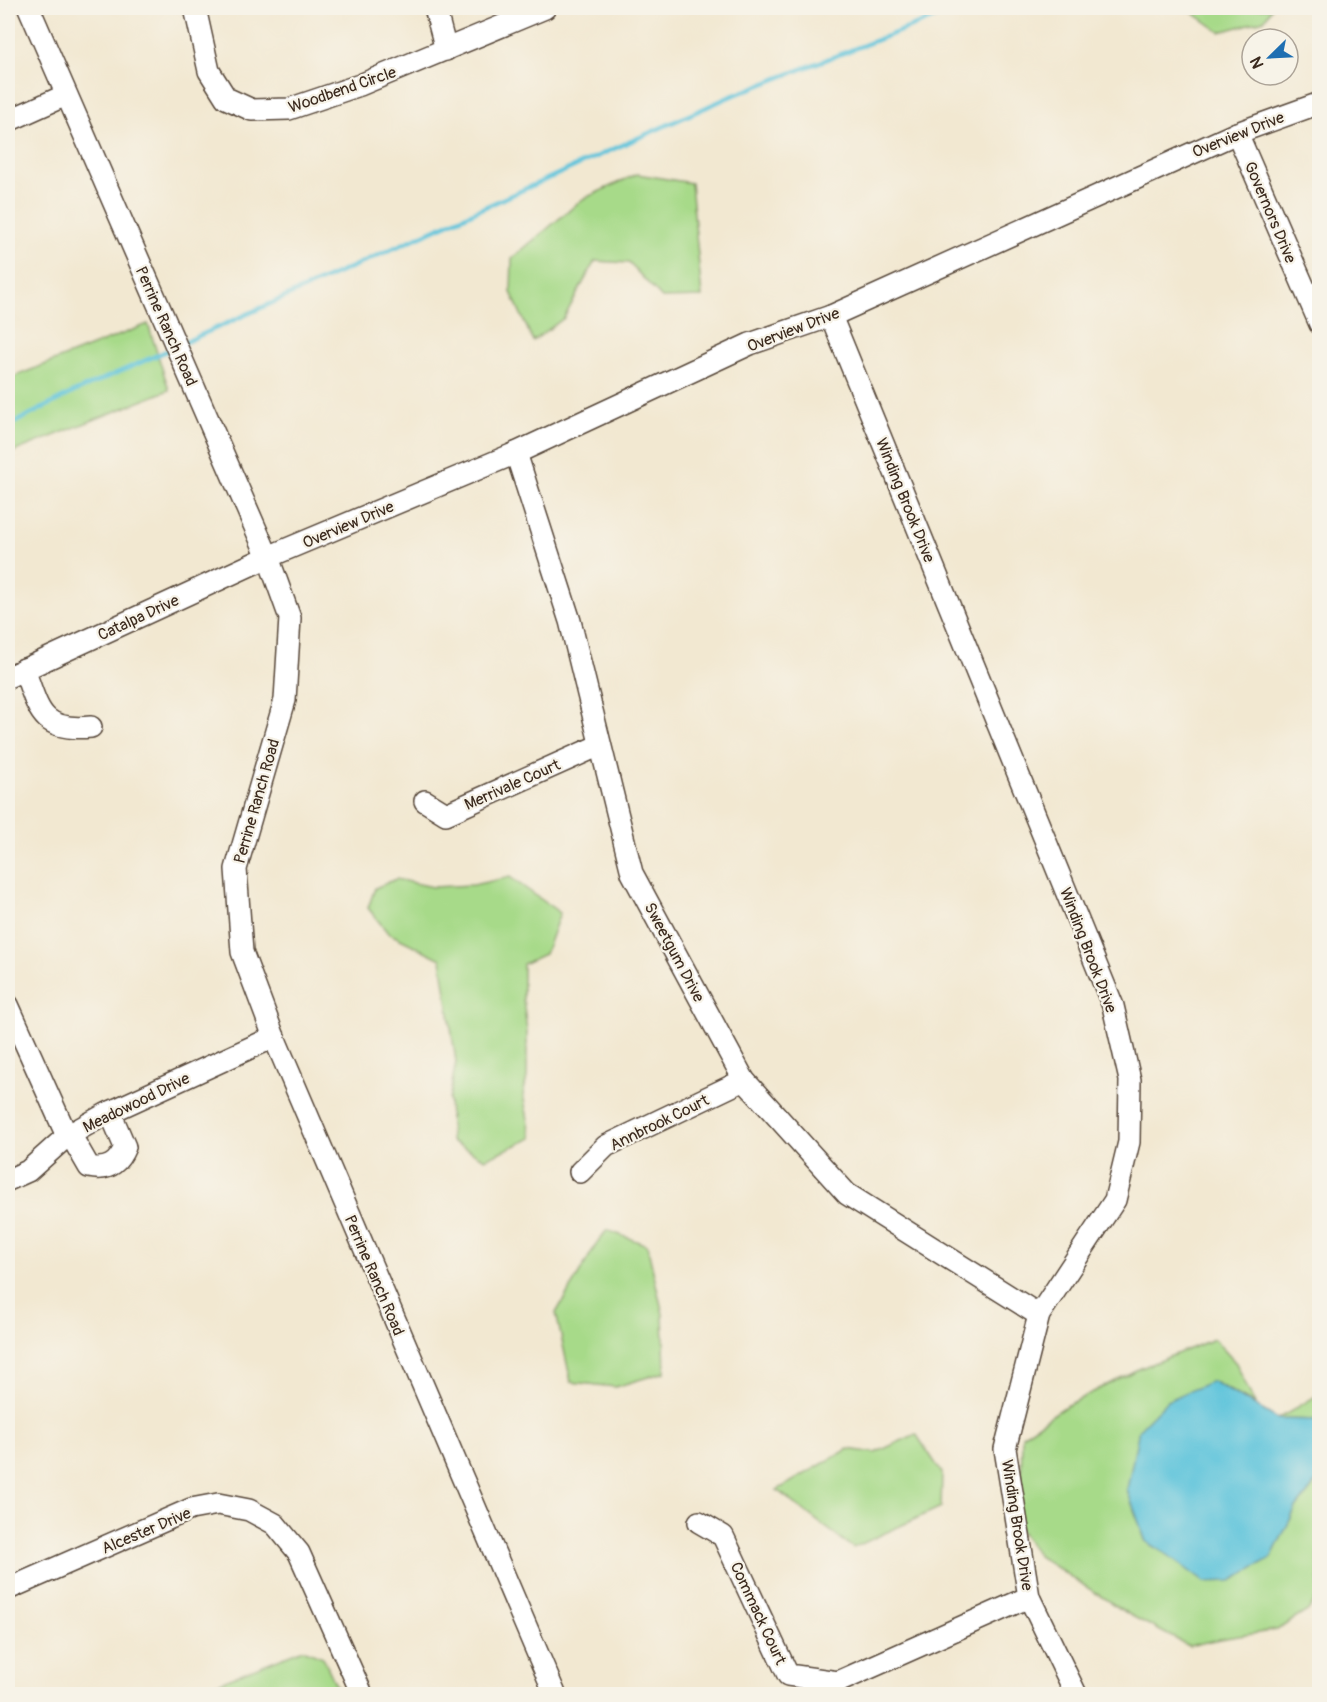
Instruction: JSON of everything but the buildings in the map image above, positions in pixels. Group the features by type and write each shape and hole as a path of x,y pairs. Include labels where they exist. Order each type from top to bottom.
{"street":[{"name":"Perrine Ranch Road","path":"29,8 268,557 290,618 285,700 236,868 242,952 274,1037 555,1695"},
{"name":"Woodbend Circle","path":"195,8 209,71 226,98 252,110 289,109 360,85 544,8"},
{"path":"435,8 446,50"},
{"path":"8,121 66,94"},
{"name":"Overview Drive","path":"268,557 516,453 750,344 831,316 1237,133 1320,103"},
{"name":"Governors Drive","path":"1237,133 1320,324"},
{"name":"Winding Brook Drive","path":"831,316 1113,1006 1130,1080 1129,1142 1115,1200 1039,1315 1005,1449 1029,1597 1076,1695"},
{"name":"Sweetgum Drive","path":"516,453 570,621 632,873 744,1080 847,1194 1039,1315"},
{"name":"Catalpa Drive","path":"16,673 268,557"},
{"path":"16,673 47,720 71,729 91,728"},
{"name":"Merrivale Court","path":"424,801 446,814 600,745"},
{"path":"8,1010 69,1135 89,1167 99,1169 115,1164 125,1147 110,1112"},
{"name":"Meadowood Drive","path":"8,1180 28,1171 69,1135 110,1112 274,1037"},
{"name":"Annbrook Court","path":"580,1172 606,1146 744,1080"},
{"name":"Alcester Drive","path":"8,1589 190,1509 218,1504 249,1510 275,1524 299,1553 362,1695"},
{"name":"Commack Court","path":"699,1522 723,1536 788,1675 838,1682 1029,1597"}],"green space":[{"path":"1186,8 1272,8 1264,20 1220,32"},
{"path":"637,174 691,183 702,297 662,298 629,263 595,261 564,318 533,341 511,292 512,258 583,199"},
{"path":"148,324 169,390 8,454 8,379"},
{"path":"510,877 560,913 545,954 523,964 527,1077 523,1095 532,1138 485,1159 451,1141 449,1100 456,1062 441,959 388,933 368,908 375,888 396,879 433,887 473,885"},
{"path":"607,1230 647,1245 663,1314 665,1372 615,1387 571,1382 556,1313"},
{"path":"1214,1339 1236,1363 1255,1404 1212,1381 1127,1490 1146,1542 1168,1555 1271,1558 1296,1508 1319,1479 1319,1594 1309,1610 1277,1630 1189,1646 1130,1615 1038,1556 1015,1524 1021,1494 1022,1435 1066,1406 1136,1370"},
{"path":"1319,1394 1319,1420 1278,1419"},
{"path":"916,1434 942,1473 941,1507 853,1548 777,1490 848,1449 875,1453"},
{"path":"303,1649 323,1657 340,1694 190,1694"}],"water":[{"path":"1212,1381 1278,1419 1319,1420 1319,1479 1296,1508 1271,1558 1231,1581 1204,1582 1146,1542 1127,1490 1139,1429 1167,1401"}],"waterway":[{"path":"181,344 729,97 960,8"},
{"path":"8,426 74,392 171,349"}]}
